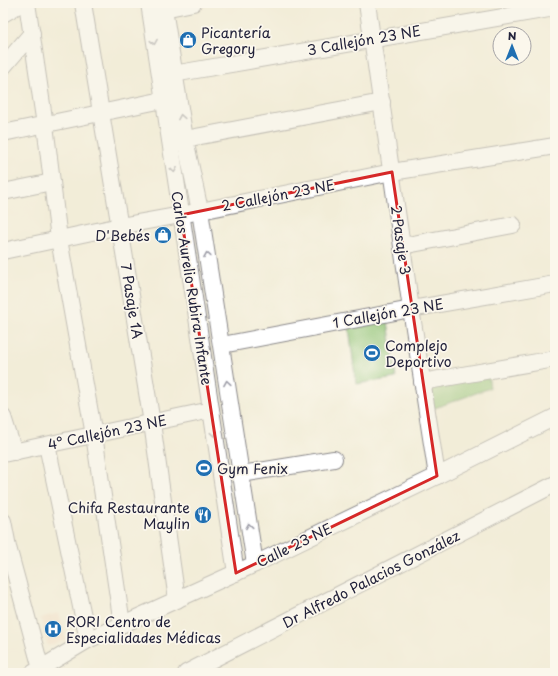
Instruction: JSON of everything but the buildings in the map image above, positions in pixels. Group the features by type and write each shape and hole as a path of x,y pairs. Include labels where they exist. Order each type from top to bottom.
{"street":[{"path":"3,14 22,3"},
{"path":"27,3 45,125 59,239 94,435 122,624"},
{"name":"7 Pasaje 1A","path":"83,3 152,423 177,600"},
{"name":"Carlos Aurelio Rubira Infante","path":"149,3 236,573"},
{"path":"163,6 194,3"},
{"name":"2 Pasaje 3","path":"368,3 411,309 437,476"},
{"name":"Carlos Aurelio Rubira Infante","path":"163,6 173,74 200,210 255,564"},
{"name":"3 Callejón 23 NE","path":"173,74 555,8"},
{"path":"3,66 32,34"},
{"path":"3,133 163,100"},
{"path":"185,139 382,102"},
{"name":"2 Callejón 23 NE","path":"3,251 120,226 392,172 555,146"},
{"path":"3,192 52,182"},
{"path":"402,246 513,226"},
{"name":"1 Callejón 23 NE","path":"222,345 411,309 555,284"},
{"path":"422,382 555,359"},
{"name":"4° Callejón 23 NE","path":"8,453 211,410"},
{"path":"3,417 8,453"},
{"name":"Calle 23 NE","path":"37,671 88,640 255,564 555,417"},
{"path":"47,445 88,640"},
{"path":"241,474 334,459"},
{"name":"Dr Alfredo Palacios González","path":"186,673 555,484"},
{"path":"3,522 6,548 37,671"}],"highlighted area":[{"path":"392,172 437,476 236,573 181,215"}],"shaded area":[{"name":"RORI Centro de Especialidades Médicas","path":"59,613 66,640 48,646 40,618"}],"green space":[{"name":"Complejo Deportivo","path":"388,321 396,378 356,384 349,327"},
{"path":"488,373 490,388 432,409 427,383"}],"place":[{"name":"Picantería Gregory","path":"188,40"},
{"name":"D'Bebés","path":"163,235"},
{"name":"Complejo Deportivo","path":"372,353"},
{"name":"Gym Fenix","path":"204,468"},
{"name":"Chifa Restaurante Maylin","path":"203,515"},
{"name":"RORI Centro de Especialidades Médicas","path":"53,629"}]}
